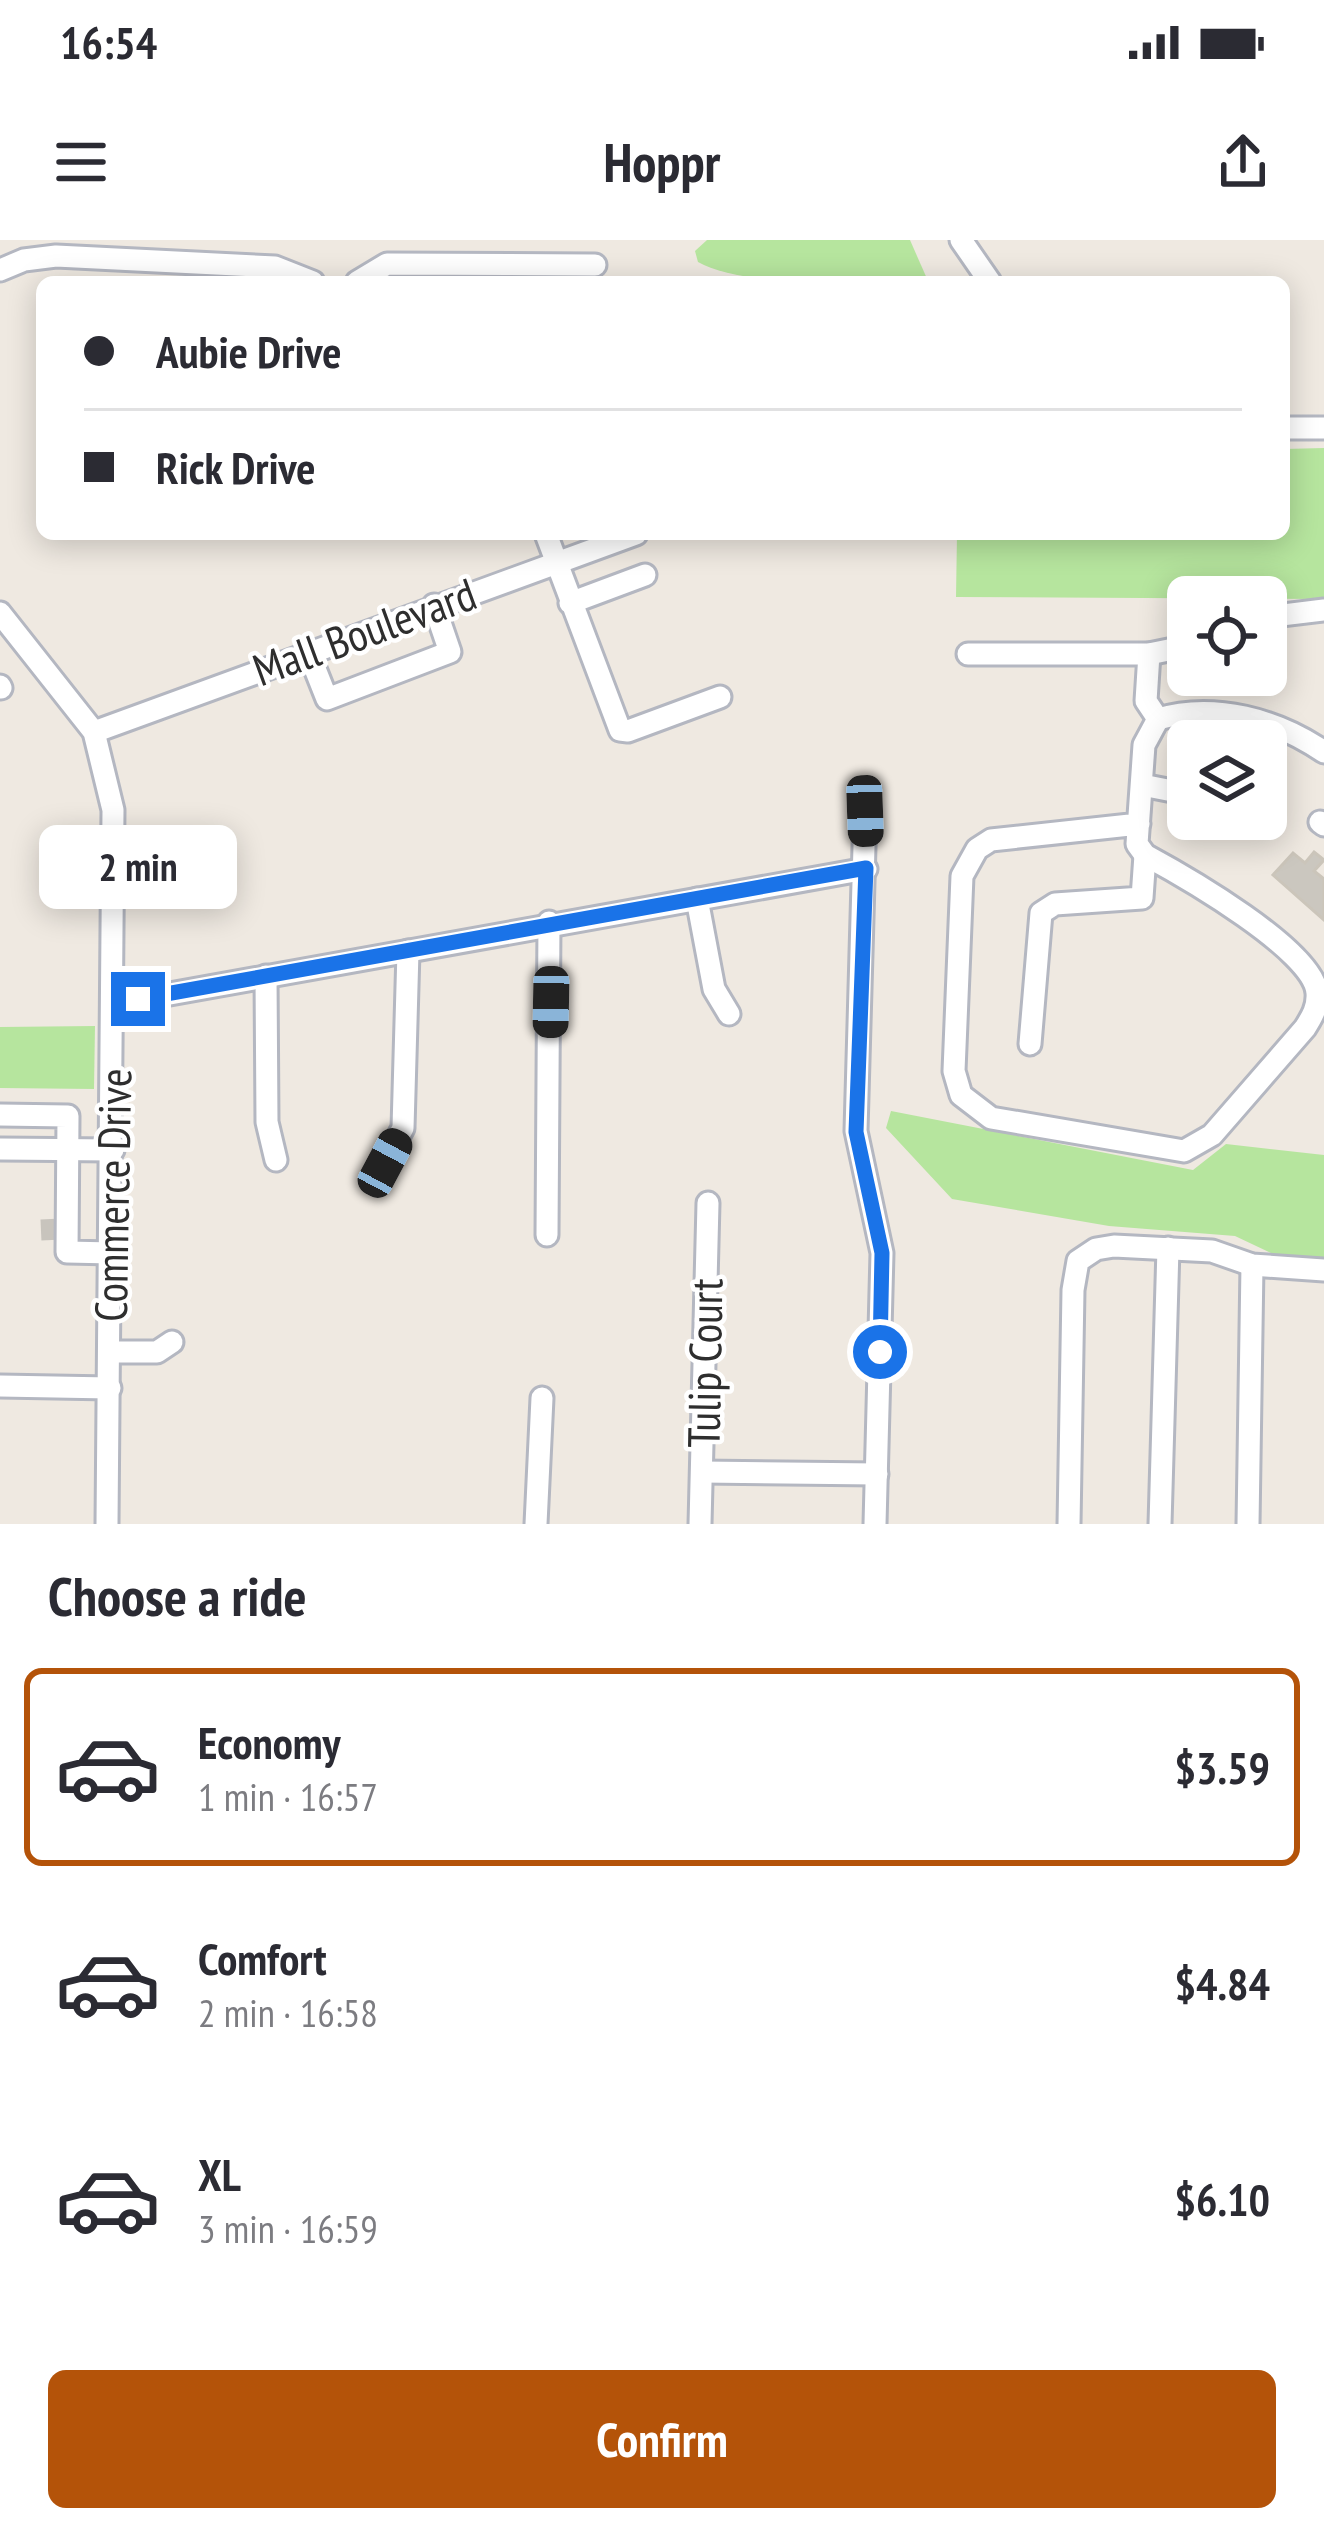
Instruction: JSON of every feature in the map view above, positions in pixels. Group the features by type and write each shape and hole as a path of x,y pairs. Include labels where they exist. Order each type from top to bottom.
{"street":[{"path":"961,240 986,276"},
{"path":"0,270 24,260 56,256 275,267 298,276"},
{"path":"367,276 387,264 595,265"},
{"path":"1290,428 1324,428"},
{"path":"548,540 620,730 720,698"},
{"name":"Mall Boulevard","path":"94,732 620,540"},
{"path":"570,603 645,575"},
{"path":"308,651 327,699 369,684 450,652 434,605"},
{"path":"1287,614 1324,610"},
{"name":"Commerce Drive","path":"4,625 94,732 113,810 107,1524"},
{"path":"968,654 1167,650"},
{"path":"1149,654 1146,701 1158,719"},
{"path":"1158,719 1192,714 1253,718 1281,726 1324,752"},
{"path":"1139,824 1008,836 976,849 962,876 954,1071 961,1095 991,1118 1184,1151 1212,1135 1305,1028 1315,1012 1317,991 1310,972 1226,900 1145,855 1137,844 1139,824 1142,785 1144,745 1158,719"},
{"path":"1142,785 1167,790"},
{"path":"865,811 856,1132 882,1253 875,1524"},
{"path":"1030,1044 1041,913 1055,904 1142,898 1145,855"},
{"path":"114,1004 866,868"},
{"path":"697,899 714,989 729,1014"},
{"path":"547,1235 549,922"},
{"path":"385,1163 403,1128 409,951"},
{"path":"266,976 267,1122 276,1160"},
{"path":"0,1115 68,1116 67,1201 57,1238"},
{"path":"0,1149 112,1150"},
{"path":"57,1238 67,1201"},
{"name":"Tulip Court","path":"700,1524 708,1203"},
{"path":"57,1238 112,1253"},
{"path":"1069,1524 1073,1290 1078,1261 1096,1249 1114,1246 1228,1254 1252,1265 1324,1270"},
{"path":"1160,1524 1168,1248"},
{"path":"1248,1524 1252,1265"},
{"path":"0,1386 110,1388"},
{"path":"536,1524 542,1397"},
{"path":"702,1472 877,1474"}],"green space":[{"path":"707,240 910,240 926,276 742,276 698,262 695,251"},
{"path":"1324,448 1324,599 1287,599 1287,576 1167,576 1167,598 956,597 957,540 1290,540 1290,449"},
{"path":"95,1026 94,1089 0,1088 0,1027"},
{"path":"891,1111 1193,1170 1226,1144 1324,1155 1324,1267 1277,1256 1235,1236 1109,1226 952,1199 886,1128"}],"building":[{"path":"1314,852 1324,860 1314,871 1324,879 1324,920 1273,875 1293,853 1305,863"}],"tunnel":[{"path":"51,1219 52,1242"}],"route":[{"path":"138,999 866,868 856,1132 882,1253 880,1352"}]}
